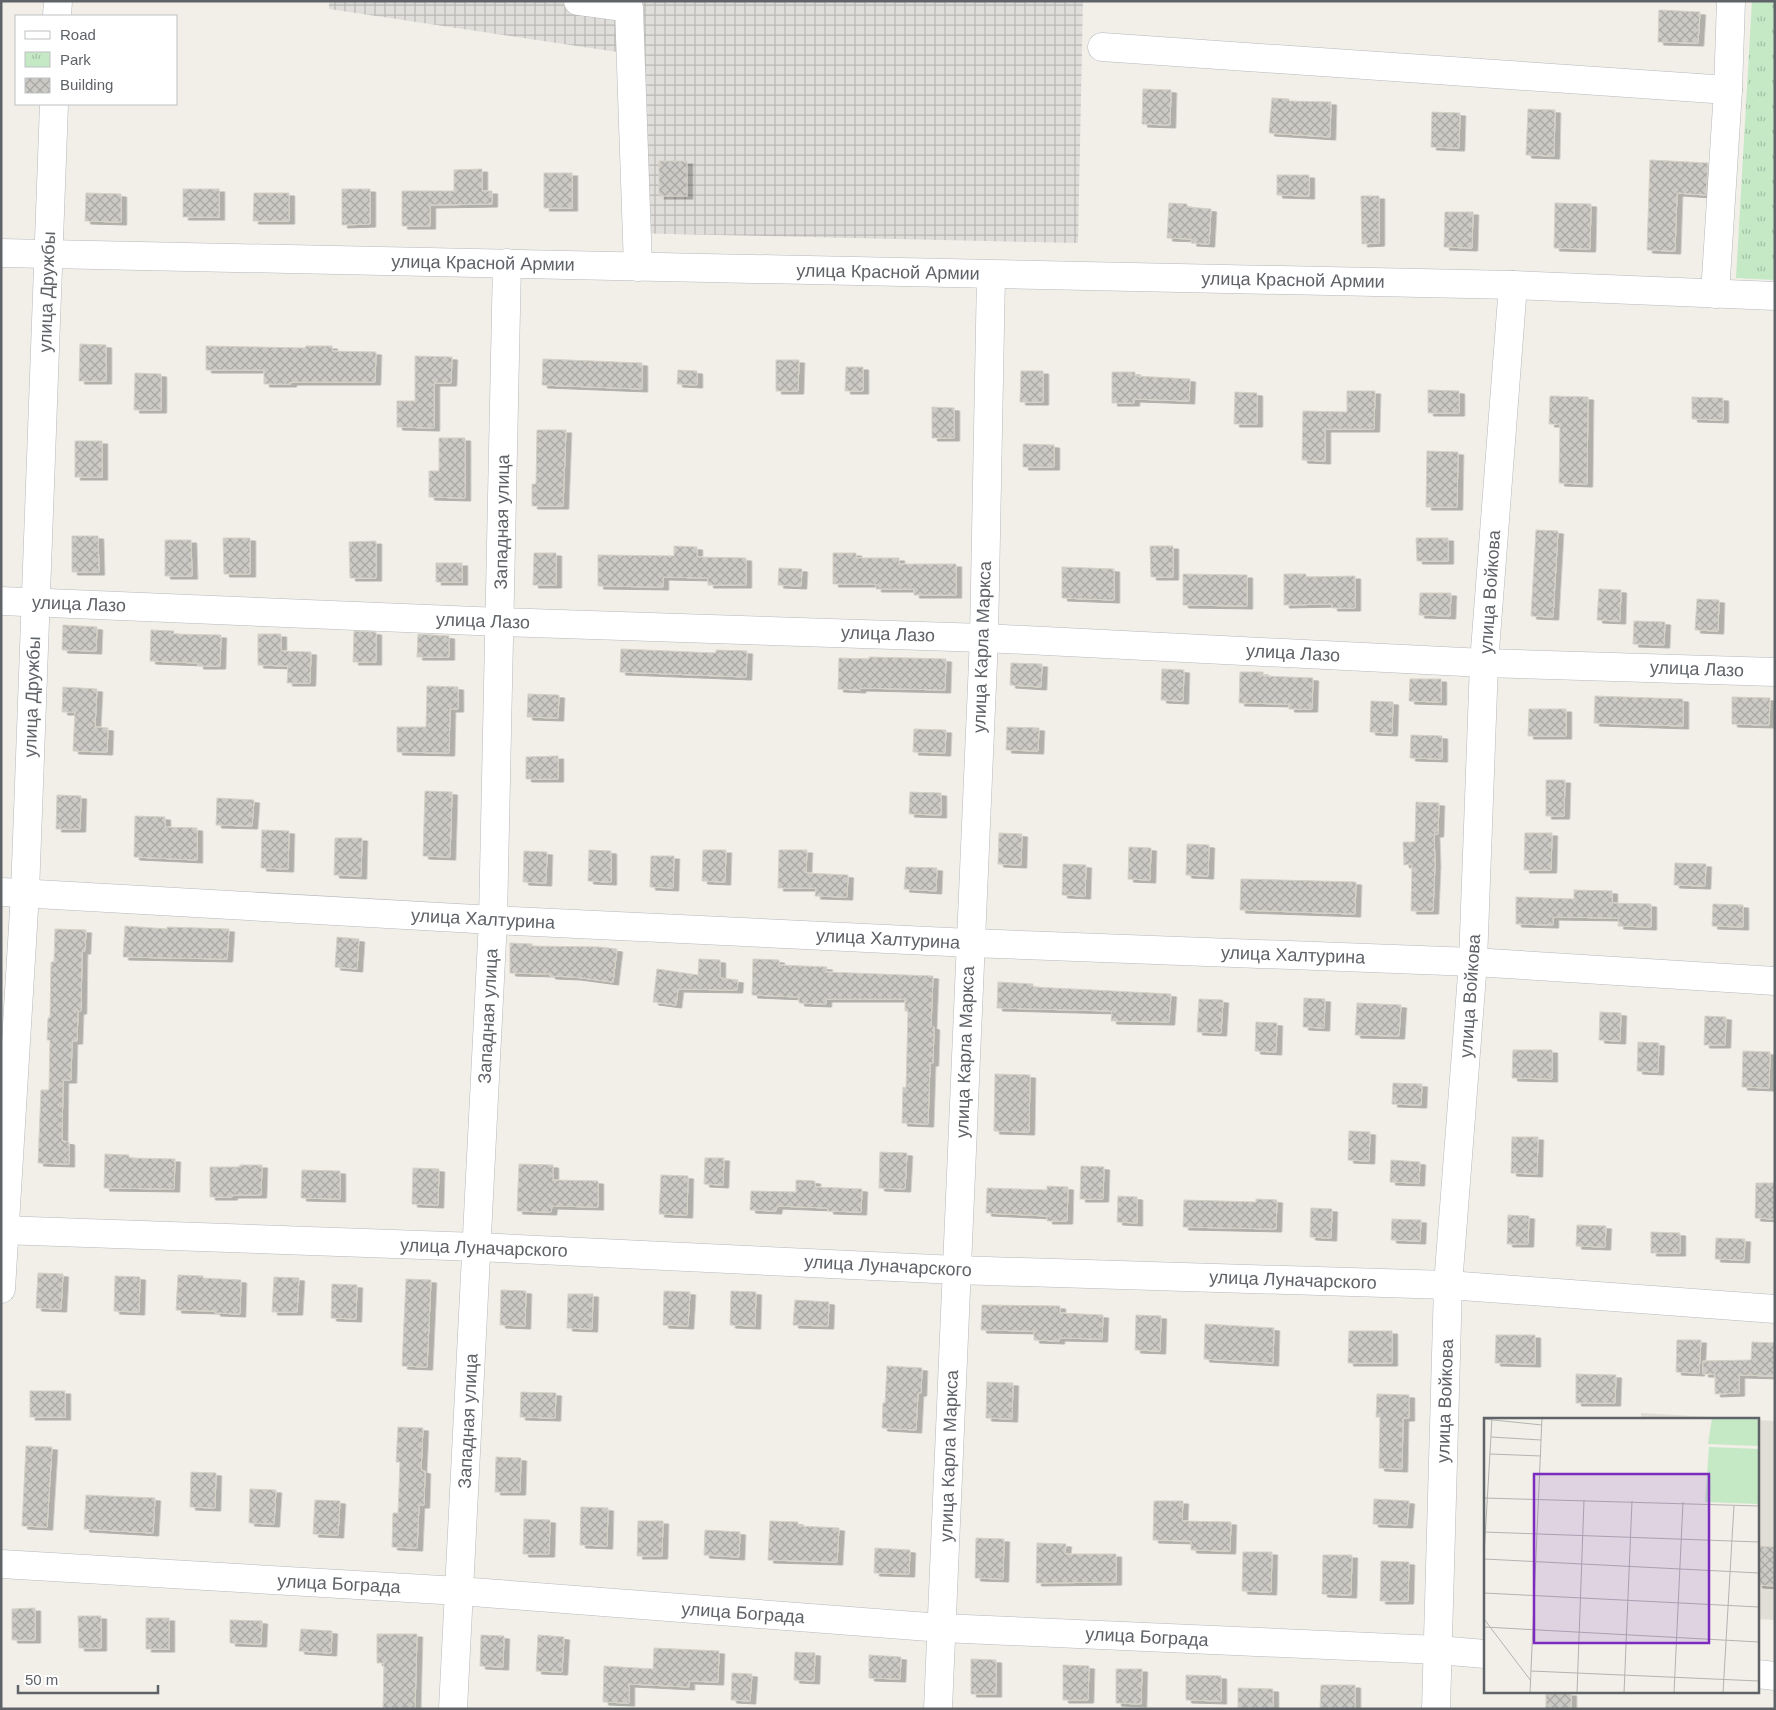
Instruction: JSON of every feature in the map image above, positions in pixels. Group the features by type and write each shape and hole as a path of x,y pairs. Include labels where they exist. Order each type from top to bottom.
{"street":[{"path":"57,15 58,1"},
{"path":"578,1 629,8 638,267"},
{"path":"1715,294 1728,90 1731,1"},
{"path":"1102,46 1728,90"},
{"name":"улица Дружбы","path":"1,1289 13,892 35,602 54,105"},
{"name":"улица Красной Армии","path":"1,253 1513,285 1775,296"},
{"name":"Западная улица","path":"453,1709 493,920 508,264"},
{"name":"улица Карла Маркса","path":"938,1709 984,638 991,275"},
{"name":"улица Войкова","path":"1436,1709 1448,1285 1473,962 1484,663 1513,285"},
{"name":"улица Лазо","path":"1,601 500,622 984,638 1484,663 1775,672"},
{"name":"улица Халтурина","path":"13,892 493,920 970,943 1473,962 1775,981"},
{"name":"улица Луначарского","path":"3,1230 477,1247 956,1270 1448,1285 1775,1309"},
{"name":"улица Бограда","path":"1,1564 459,1591 942,1628 1438,1650 1484,1654"},
{"path":"1758,1674 1775,1676"}],"shaded area":[{"path":"329,1 1083,1 1078,243 624,233 617,52 329,9"},
{"path":"1641,1413 1726,1418 1641,1418"},
{"path":"1758,1420 1775,1421 1775,1620 1758,1619"}],"green space":[{"path":"1752,1 1775,1 1775,280 1736,278"}],"building":[{"path":"1659,10 1700,12 1698,43 1658,42"},
{"path":"1143,89 1171,90 1170,125 1142,124"},
{"path":"1272,98 1289,99 1289,101 1331,102 1330,137 1269,133"},
{"path":"1528,109 1555,110 1554,156 1526,155"},
{"path":"1432,112 1460,113 1459,148 1431,147"},
{"path":"1650,160 1708,163 1706,195 1677,193 1675,251 1647,250"},
{"path":"659,161 687,161 687,196 659,196"},
{"path":"482,169 482,191 492,191 492,204 430,205 430,226 402,226 402,191 454,191 454,170"},
{"path":"544,173 572,173 572,208 544,208"},
{"path":"1277,175 1309,175 1309,196 1277,195"},
{"path":"183,189 219,189 219,217 183,217"},
{"path":"342,189 370,189 370,224 342,225"},
{"path":"86,193 121,194 121,222 85,221"},
{"path":"254,193 289,193 289,221 253,221"},
{"path":"1361,196 1379,196 1379,243 1362,244"},
{"path":"1169,203 1187,204 1187,207 1211,209 1209,244 1191,243 1192,239 1167,238"},
{"path":"1555,203 1591,204 1590,249 1554,248"},
{"path":"1445,212 1473,212 1472,248 1444,247"},
{"path":"80,344 106,345 106,381 79,381"},
{"path":"206,346 305,348 306,346 332,346 332,351 376,352 375,382 291,382 291,384 264,384 264,370 206,370"},
{"path":"415,356 452,357 451,383 434,383 434,428 397,427 397,401 415,401"},
{"path":"543,359 642,363 642,389 542,385"},
{"path":"776,360 799,360 798,391 776,391"},
{"path":"846,367 863,367 863,391 845,391"},
{"path":"678,370 697,371 697,385 677,384"},
{"path":"1021,371 1043,371 1043,402 1020,402"},
{"path":"1112,372 1135,372 1135,376 1190,379 1189,401 1134,399 1134,403 1112,403"},
{"path":"135,373 161,374 161,410 134,410"},
{"path":"1428,390 1459,391 1459,413 1428,413"},
{"path":"1347,391 1375,391 1374,429 1325,429 1325,461 1302,460 1303,411 1347,412"},
{"path":"1235,392 1257,393 1257,424 1234,424"},
{"path":"1550,396 1588,397 1587,484 1559,483 1560,424 1549,424"},
{"path":"1692,397 1723,398 1723,420 1692,419"},
{"path":"932,407 954,408 954,438 932,438"},
{"path":"537,430 566,430 563,506 532,506 532,484 536,484"},
{"path":"439,438 465,438 465,498 429,497 429,471 439,471"},
{"path":"75,441 102,441 102,477 75,477"},
{"path":"1023,444 1054,445 1054,467 1023,467"},
{"path":"1427,451 1458,452 1457,507 1426,507"},
{"path":"1536,530 1558,531 1553,617 1531,616"},
{"path":"72,536 98,536 99,572 72,572"},
{"path":"223,538 250,538 250,574 224,574"},
{"path":"1416,538 1448,538 1448,561 1417,561"},
{"path":"165,540 191,540 192,576 165,576"},
{"path":"376,541 376,578 350,578 349,542"},
{"path":"674,546 697,547 697,557 746,558 746,585 708,585 708,578 663,577 663,587 598,586 598,555 674,556"},
{"path":"1150,546 1173,546 1173,577 1151,577"},
{"path":"534,553 556,553 556,585 533,585"},
{"path":"833,553 856,553 856,558 899,558 899,564 956,564 956,595 914,595 914,589 876,589 876,584 833,584"},
{"path":"436,563 462,563 462,582 436,582"},
{"path":"1062,567 1114,569 1114,600 1062,598"},
{"path":"779,568 802,569 801,586 778,585"},
{"path":"1183,574 1247,575 1247,606 1183,605"},
{"path":"1284,574 1306,574 1306,577 1355,576 1355,608 1332,608 1332,604 1284,605"},
{"path":"1599,589 1621,590 1620,621 1597,620"},
{"path":"1420,593 1451,593 1450,616 1419,615"},
{"path":"1697,599 1719,600 1718,631 1695,630"},
{"path":"1634,621 1665,622 1664,645 1633,644"},
{"path":"63,625 97,627 96,651 62,650"},
{"path":"151,630 174,631 173,634 221,635 220,666 198,666 198,663 150,661"},
{"path":"354,631 376,632 376,662 353,662"},
{"path":"258,634 281,634 281,651 311,652 310,683 287,683 288,666 258,665"},
{"path":"418,634 449,636 449,657 417,657"},
{"path":"621,649 716,653 716,650 747,651 746,677 620,672"},
{"path":"869,657 946,659 945,690 838,689 839,658 869,659"},
{"path":"1011,663 1042,664 1041,687 1010,685"},
{"path":"1162,669 1184,670 1183,701 1161,700"},
{"path":"1240,672 1263,672 1263,676 1313,678 1312,709 1289,709 1289,704 1239,703"},
{"path":"1410,679 1441,679 1441,702 1409,701"},
{"path":"427,686 458,687 458,709 450,709 449,753 397,752 397,727 426,727"},
{"path":"63,687 97,689 95,727 108,728 107,752 73,751 75,712 62,712"},
{"path":"528,694 559,695 558,718 527,717"},
{"path":"1595,696 1683,699 1683,726 1594,723"},
{"path":"1732,697 1770,698 1769,725 1732,724"},
{"path":"1371,701 1393,702 1392,733 1370,732"},
{"path":"1529,709 1566,709 1566,736 1528,736"},
{"path":"1007,727 1039,728 1038,751 1006,750"},
{"path":"914,729 946,730 945,753 913,752"},
{"path":"1411,735 1442,736 1442,759 1410,758"},
{"path":"558,756 558,779 526,779 526,757"},
{"path":"1546,780 1565,780 1564,816 1546,816"},
{"path":"425,791 452,792 450,857 423,856"},
{"path":"910,792 941,793 941,815 909,814"},
{"path":"57,795 81,796 80,829 56,829"},
{"path":"217,798 254,800 252,826 216,825"},
{"path":"1416,802 1439,803 1438,834 1434,834 1433,911 1411,911 1412,864 1404,865 1403,842 1415,842"},
{"path":"135,816 165,817 165,827 197,828 197,860 134,857"},
{"path":"262,830 289,831 288,869 261,868"},
{"path":"999,833 1022,834 1021,865 998,864"},
{"path":"1525,833 1552,833 1551,870 1524,870"},
{"path":"335,838 362,838 361,876 334,875"},
{"path":"1187,844 1209,845 1208,876 1186,875"},
{"path":"1129,847 1151,848 1150,880 1128,879"},
{"path":"589,850 611,851 611,882 588,881"},
{"path":"703,850 726,850 725,882 702,881"},
{"path":"779,850 807,850 806,873 848,875 847,897 815,896 816,888 778,888"},
{"path":"524,851 547,852 546,883 523,882"},
{"path":"651,856 674,856 673,888 650,887"},
{"path":"1675,863 1706,864 1705,886 1674,885"},
{"path":"1063,864 1086,865 1085,896 1062,895"},
{"path":"906,867 937,868 936,891 904,889"},
{"path":"1241,879 1356,882 1355,914 1240,910"},
{"path":"1574,890 1612,891 1612,903 1651,904 1651,927 1618,926 1619,918 1553,917 1553,925 1516,924 1516,897 1574,899"},
{"path":"1713,904 1743,905 1743,927 1712,926"},
{"path":"125,926 167,929 167,927 229,929 227,959 123,957"},
{"path":"55,929 86,930 85,951 82,951 81,1011 78,1011 77,1041 72,1041 71,1080 63,1080 62,1141 69,1142 69,1164 38,1163 41,1090 49,1090 50,1040 47,1040 48,1018 50,1018 51,962 54,962"},
{"path":"337,937 359,939 357,969 335,967"},
{"path":"510,943 532,944 532,946 617,949 613,982 550,976 550,974 510,973"},
{"path":"699,959 720,960 720,978 738,980 737,990 678,989 676,1005 653,1002 657,969 698,975"},
{"path":"753,959 779,960 779,965 827,967 826,972 933,976 931,1026 934,1027 933,1063 930,1063 928,1124 902,1123 903,1087 906,1088 908,1011 905,1011 905,999 826,999 826,1004 799,1003 799,997 752,995"},
{"path":"998,982 1033,984 1033,987 1171,994 1169,1022 1111,1021 1112,1011 997,1008"},
{"path":"1304,998 1325,999 1324,1028 1303,1027"},
{"path":"1199,999 1223,1000 1221,1033 1197,1032"},
{"path":"1357,1003 1401,1005 1399,1036 1355,1035"},
{"path":"1600,1012 1621,1013 1620,1041 1599,1040"},
{"path":"1705,1016 1726,1017 1725,1045 1704,1045"},
{"path":"1256,1022 1277,1023 1276,1052 1255,1051"},
{"path":"1638,1042 1659,1043 1658,1072 1637,1071"},
{"path":"1513,1050 1552,1050 1552,1079 1512,1078"},
{"path":"1743,1051 1770,1052 1769,1088 1742,1087"},
{"path":"995,1074 1030,1075 1029,1132 994,1131"},
{"path":"1393,1083 1422,1084 1421,1105 1392,1104"},
{"path":"1349,1131 1370,1132 1369,1161 1348,1160"},
{"path":"1512,1137 1538,1137 1537,1174 1511,1173"},
{"path":"880,1152 907,1153 905,1189 879,1188"},
{"path":"105,1154 129,1155 129,1158 175,1159 174,1189 104,1188"},
{"path":"705,1158 724,1158 723,1185 704,1184"},
{"path":"1391,1160 1420,1162 1419,1183 1390,1182"},
{"path":"519,1164 553,1165 553,1180 598,1181 598,1207 552,1206 551,1212 517,1211"},
{"path":"240,1165 262,1165 261,1195 210,1197 210,1167 239,1167"},
{"path":"1081,1166 1104,1167 1103,1199 1080,1199"},
{"path":"413,1168 439,1169 438,1205 412,1204"},
{"path":"302,1170 340,1171 340,1199 301,1198"},
{"path":"661,1175 688,1176 687,1215 659,1214"},
{"path":"796,1180 815,1181 815,1187 862,1189 861,1212 828,1211 828,1208 777,1206 776,1211 750,1210 751,1191 796,1192"},
{"path":"1756,1183 1775,1183 1775,1219 1755,1218"},
{"path":"1047,1186 1068,1187 1067,1221 1047,1221 1047,1216 986,1213 987,1188 1047,1190"},
{"path":"1118,1196 1137,1197 1137,1223 1117,1222"},
{"path":"1256,1199 1277,1200 1276,1229 1183,1227 1184,1200 1256,1202"},
{"path":"1311,1208 1332,1209 1331,1238 1310,1237"},
{"path":"1508,1215 1529,1216 1528,1244 1507,1244"},
{"path":"1392,1219 1421,1220 1420,1241 1391,1240"},
{"path":"1577,1225 1606,1226 1605,1247 1576,1246"},
{"path":"1651,1232 1680,1233 1680,1253 1651,1253"},
{"path":"1716,1238 1745,1239 1744,1260 1715,1259"},
{"path":"38,1273 63,1274 61,1309 36,1308"},
{"path":"178,1275 241,1280 240,1314 176,1310"},
{"path":"115,1276 140,1277 139,1312 114,1311"},
{"path":"274,1277 299,1278 297,1312 272,1312"},
{"path":"406,1279 431,1280 427,1367 402,1366"},
{"path":"332,1284 357,1285 356,1319 331,1318"},
{"path":"501,1290 526,1291 525,1326 500,1325"},
{"path":"664,1291 690,1292 688,1326 663,1325"},
{"path":"731,1291 756,1292 755,1326 730,1325"},
{"path":"568,1294 593,1294 592,1329 567,1328"},
{"path":"795,1300 829,1302 828,1326 793,1325"},
{"path":"982,1305 1060,1306 1060,1313 1103,1315 1102,1339 1059,1338 1059,1341 1034,1340 1034,1331 981,1330"},
{"path":"1136,1315 1161,1316 1160,1351 1135,1350"},
{"path":"1205,1324 1274,1328 1273,1363 1204,1359"},
{"path":"1349,1331 1392,1331 1392,1363 1348,1363"},
{"path":"1496,1335 1535,1335 1535,1364 1495,1363"},
{"path":"1677,1340 1701,1340 1699,1373 1676,1372"},
{"path":"1752,1342 1775,1343 1774,1376 1739,1375 1739,1393 1715,1394 1715,1374 1703,1374 1703,1361 1751,1360"},
{"path":"887,1366 922,1368 921,1393 918,1393 916,1430 882,1428"},
{"path":"1576,1374 1616,1375 1615,1403 1576,1403"},
{"path":"987,1382 1013,1383 1012,1419 986,1418"},
{"path":"30,1391 65,1391 65,1417 30,1417"},
{"path":"521,1392 556,1393 555,1418 520,1417"},
{"path":"1377,1394 1409,1395 1409,1418 1403,1418 1402,1469 1379,1468 1380,1417 1376,1417"},
{"path":"398,1427 423,1428 421,1470 425,1471 424,1505 419,1505 417,1548 392,1547 393,1513 398,1513 400,1462 396,1462"},
{"path":"26,1446 52,1447 47,1527 22,1526"},
{"path":"496,1457 521,1458 520,1492 495,1492"},
{"path":"191,1472 216,1473 215,1508 190,1507"},
{"path":"250,1489 276,1490 274,1524 249,1523"},
{"path":"86,1495 155,1498 153,1533 84,1529"},
{"path":"1374,1499 1409,1501 1407,1525 1373,1524"},
{"path":"315,1500 340,1501 338,1535 313,1534"},
{"path":"1154,1501 1183,1501 1182,1521 1231,1522 1230,1551 1191,1550 1191,1541 1153,1540"},
{"path":"581,1507 608,1508 607,1546 580,1545"},
{"path":"524,1519 550,1520 549,1554 523,1554"},
{"path":"638,1521 663,1521 662,1556 637,1556"},
{"path":"770,1521 798,1522 798,1526 839,1528 837,1562 768,1560"},
{"path":"705,1530 740,1532 739,1557 704,1555"},
{"path":"976,1538 1004,1539 1003,1579 975,1578"},
{"path":"1037,1543 1066,1544 1065,1554 1116,1554 1116,1582 1036,1583"},
{"path":"1758,1546 1775,1547 1775,1586 1758,1585"},
{"path":"875,1548 910,1550 909,1574 874,1573"},
{"path":"1243,1552 1272,1552 1271,1592 1242,1591"},
{"path":"1323,1555 1352,1555 1351,1595 1322,1594"},
{"path":"1381,1561 1409,1562 1408,1601 1380,1601"},
{"path":"35,1608 35,1640 12,1640 12,1609"},
{"path":"78,1616 101,1616 101,1648 79,1648"},
{"path":"146,1618 169,1618 169,1649 146,1649"},
{"path":"230,1620 262,1621 261,1644 230,1643"},
{"path":"301,1629 332,1631 331,1653 299,1651"},
{"path":"377,1634 417,1634 415,1709 383,1709 384,1663 377,1663"},
{"path":"481,1635 504,1636 503,1667 480,1666"},
{"path":"538,1635 564,1637 562,1672 536,1671"},
{"path":"654,1648 719,1651 718,1682 689,1681 689,1687 629,1684 629,1703 603,1702 604,1666 653,1669"},
{"path":"795,1652 815,1653 814,1681 794,1680"},
{"path":"869,1655 901,1657 900,1679 869,1678"},
{"path":"971,1659 996,1660 996,1694 971,1694"},
{"path":"1063,1665 1089,1666 1088,1700 1063,1700"},
{"path":"1116,1669 1142,1669 1141,1704 1116,1703"},
{"path":"732,1673 752,1674 750,1701 731,1700"},
{"path":"1186,1675 1221,1676 1221,1701 1186,1700"},
{"path":"1321,1685 1355,1685 1355,1709 1320,1709"},
{"path":"1238,1688 1273,1689 1273,1709 1238,1709"},
{"path":"1546,1693 1571,1693 1571,1709 1546,1709"}]}
